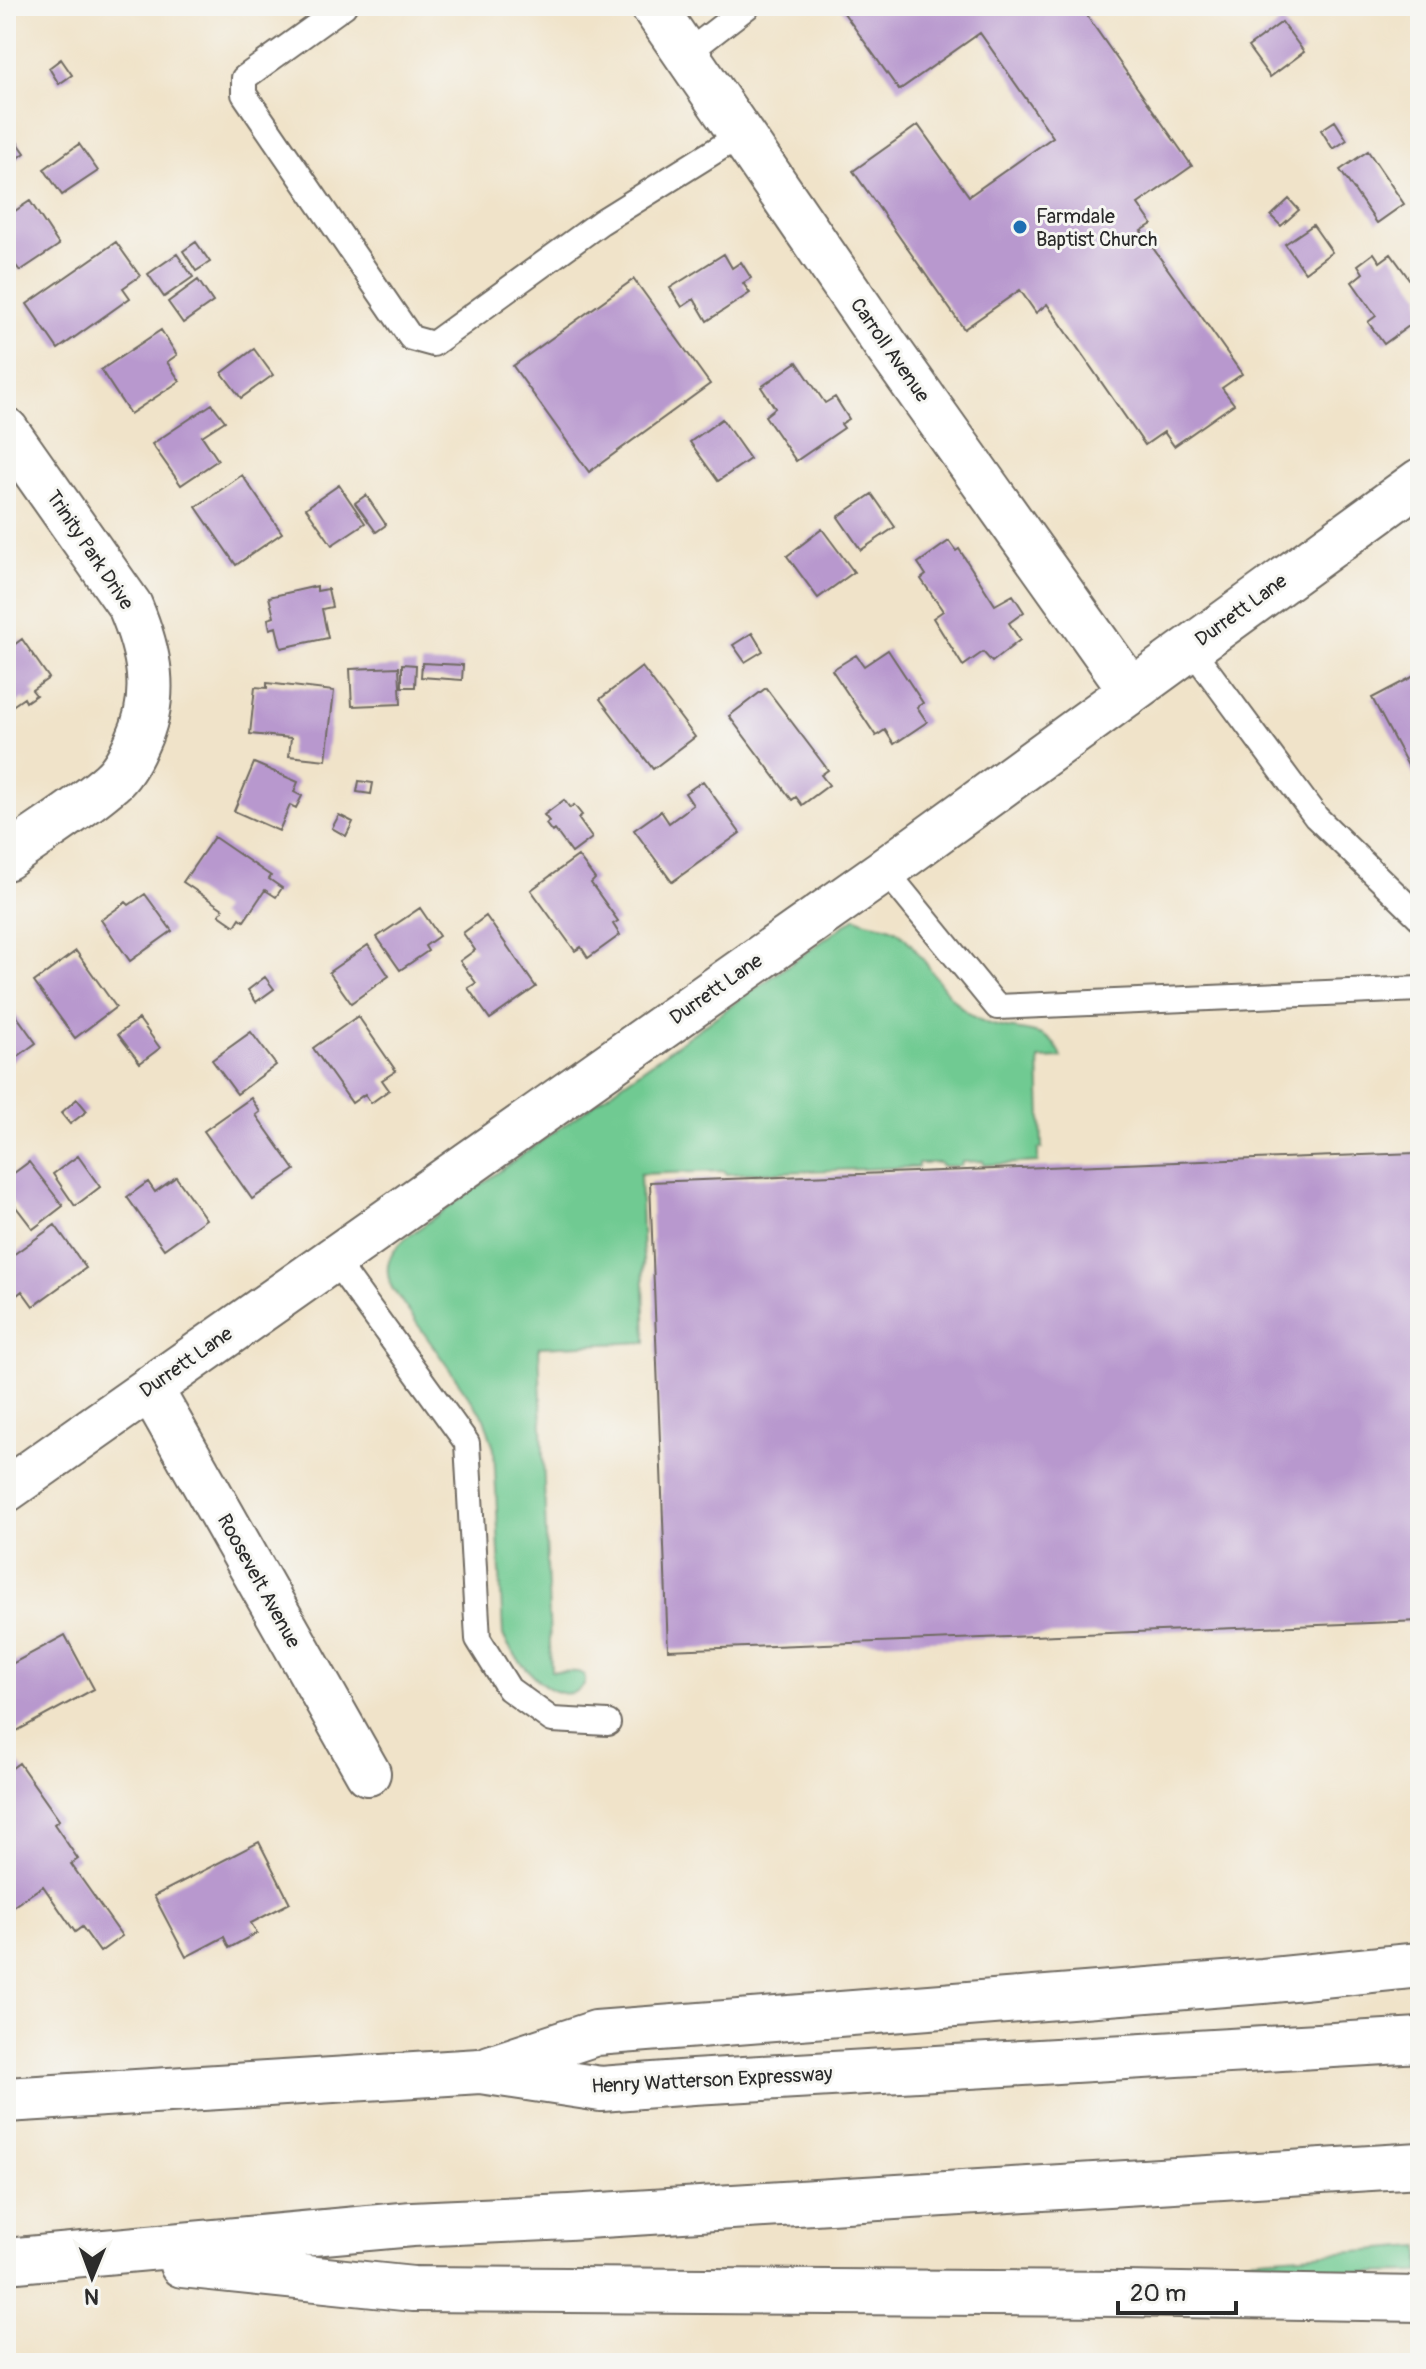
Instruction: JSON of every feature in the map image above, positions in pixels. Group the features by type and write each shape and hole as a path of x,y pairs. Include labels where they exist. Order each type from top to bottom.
{"main road":[{"name":"Carroll Avenue","path":"653,6 887,347 1131,690"},
{"name":"Trinity Park Drive","path":"6,430 130,606 143,636 151,684 143,730 130,757 113,781 6,858"},
{"name":"Durrett Lane","path":"12,1474 150,1388 885,870 1420,481"},
{"name":"Roosevelt Avenue","path":"150,1388 368,1773"},
{"path":"480,2071 596,2033 1263,1981 1420,1965"},
{"name":"Henry Watterson Expressway","path":"6,2100 480,2071 601,2089 1420,2040"},
{"path":"6,2261 412,2224 1420,2165"},
{"path":"84,2255 413,2289 1108,2293 1420,2299"}],"lane":[{"path":"344,6 244,78 244,94 411,338 433,344 601,222 742,134"},
{"path":"686,54 748,6"},
{"path":"1190,647 1316,817 1420,918"},
{"path":"885,870 997,1007 1420,989"},
{"path":"333,1258 467,1443 478,1639 509,1689 552,1720 608,1723"}],"green space":[{"path":"856,917 890,927 901,934 948,994 970,1014 995,1026 1040,1034 1056,1047 1062,1058 1039,1059 1042,1148 1038,1149 1038,1162 984,1165 983,1161 962,1162 961,1166 918,1163 918,1167 640,1174 646,1342 539,1347 551,1671 578,1672 584,1675 585,1683 575,1692 563,1693 551,1689 516,1657 503,1635 494,1449 484,1418 392,1288 389,1260 407,1237"},
{"path":"1420,2246 1420,2272 1341,2273 1208,2268 1207,2262"}],"building":[{"name":"Farmdale Baptist Church","path":"839,6 1080,6 1192,166 1138,204 1152,224 1141,231 1242,374 1222,388 1234,404 1174,446 1164,432 1145,445 1047,304 1036,313 1020,290 964,329 853,171 918,125 969,196 1053,137 980,33 899,90"},
{"path":"1282,22 1304,52 1270,77 1248,47"},
{"path":"61,59 72,75 59,84 49,68"},
{"path":"1335,121 1347,140 1333,149 1321,130"},
{"path":"6,126 25,153 6,167"},
{"path":"79,144 98,171 62,195 44,169"},
{"path":"1368,151 1404,204 1377,223 1340,170"},
{"path":"1289,199 1299,210 1281,226 1271,216"},
{"path":"30,201 59,245 20,271 10,258 6,260 6,217"},
{"path":"1313,225 1332,252 1305,272 1285,244"},
{"path":"116,242 140,276 123,288 130,298 58,349 27,304"},
{"path":"196,242 210,262 196,271 183,251"},
{"path":"1374,253 1380,262 1391,254 1420,294 1420,318 1384,344 1368,322 1376,316 1352,282 1363,273 1358,265"},
{"path":"177,254 193,277 164,297 148,274"},
{"path":"724,254 732,268 741,262 751,278 743,283 750,293 707,321 694,299 682,307 670,288"},
{"path":"634,279 710,384 589,472 513,366"},
{"path":"198,280 213,302 183,323 168,302"},
{"path":"161,330 177,355 167,362 180,381 130,414 101,370"},
{"path":"254,349 273,375 241,398 222,373"},
{"path":"797,362 825,403 835,397 849,419 841,424 844,428 796,461 765,416 775,408 761,387"},
{"path":"212,404 225,421 202,436 218,460 181,485 152,444"},
{"path":"722,419 750,459 718,481 690,442"},
{"path":"242,475 282,533 236,565 196,507"},
{"path":"339,485 365,523 332,545 306,508"},
{"path":"872,494 895,527 861,550 838,517"},
{"path":"366,495 386,525 376,532 355,503"},
{"path":"822,529 854,572 818,598 787,556"},
{"path":"949,541 956,551 959,549 995,605 1013,595 1024,612 1009,623 1020,640 992,662 983,652 963,666 933,618 943,611 921,579 926,575 918,563"},
{"path":"317,586 317,591 328,589 332,607 322,609 328,638 281,648 276,627 270,629 268,619 274,617 269,597"},
{"path":"752,633 763,651 745,662 733,645"},
{"path":"22,639 49,678 32,690 36,695 26,702 24,698 8,709 6,651"},
{"path":"888,650 923,703 917,707 927,722 894,744 885,730 876,736 832,670 856,655 864,666"},
{"path":"422,663 463,665 462,680 421,677"},
{"path":"402,664 416,665 415,687 402,687"},
{"path":"399,667 401,704 352,706 350,669"},
{"path":"642,667 695,737 653,769 600,699"},
{"path":"1420,673 1420,788 1372,698"},
{"path":"267,683 334,691 326,760 289,756 291,738 250,734 255,687 267,688"},
{"path":"766,688 828,770 821,775 829,785 802,805 796,797 792,800 729,716"},
{"path":"254,763 298,782 294,792 302,796 296,808 290,805 279,831 234,811"},
{"path":"359,781 373,783 371,794 357,792"},
{"path":"703,781 740,833 672,882 634,830 661,811 669,823 693,805 685,793"},
{"path":"564,800 570,808 574,805 582,815 578,818 592,838 572,853 555,830 552,832 546,824 549,821 544,815"},
{"path":"339,815 353,822 346,836 332,828"},
{"path":"214,837 271,876 269,879 282,888 276,897 265,890 244,921 240,918 235,926 219,915 223,909 183,882"},
{"path":"578,856 595,879 591,883 618,921 613,924 620,935 588,958 581,947 575,951 531,890"},
{"path":"145,894 172,931 130,961 101,920 126,902 129,905"},
{"path":"420,908 439,936 425,946 428,951 400,970 377,937"},
{"path":"486,916 536,987 490,1019 468,988 476,983 460,961 475,950 463,933"},
{"path":"368,945 389,976 351,1003 329,972"},
{"path":"76,951 116,1007 75,1038 34,982"},
{"path":"265,977 274,989 256,1002 248,990"},
{"path":"8,1004 36,1043 6,1065 6,1006"},
{"path":"358,1016 396,1071 382,1080 389,1090 371,1103 365,1094 352,1103 313,1048"},
{"path":"139,1019 160,1048 140,1063 118,1034"},
{"path":"251,1032 276,1065 237,1094 212,1060"},
{"path":"251,1098 260,1112 256,1115 295,1170 252,1199 204,1131"},
{"path":"77,1099 87,1111 70,1124 61,1113"},
{"path":"1416,1153 1420,1268 1420,1621 668,1650 650,1182"},
{"path":"78,1156 100,1187 75,1206 53,1174"},
{"path":"29,1162 63,1206 33,1229 6,1194 6,1179"},
{"path":"176,1177 206,1219 164,1249 127,1197 148,1182 155,1192"},
{"path":"55,1225 86,1268 33,1306 22,1291 17,1295 9,1284 14,1281 6,1270 6,1260"},
{"path":"65,1635 94,1689 15,1732 6,1715 6,1667"},
{"path":"6,1760 12,1768 19,1763 59,1820 54,1824 78,1859 71,1864 122,1936 100,1952 82,1927 75,1932 43,1886 8,1910 6,1908"},
{"path":"259,1842 290,1903 251,1923 257,1933 229,1948 224,1937 186,1957 154,1896"}],"place":[{"name":"Farmdale Baptist Church","path":"1020,227"}]}
